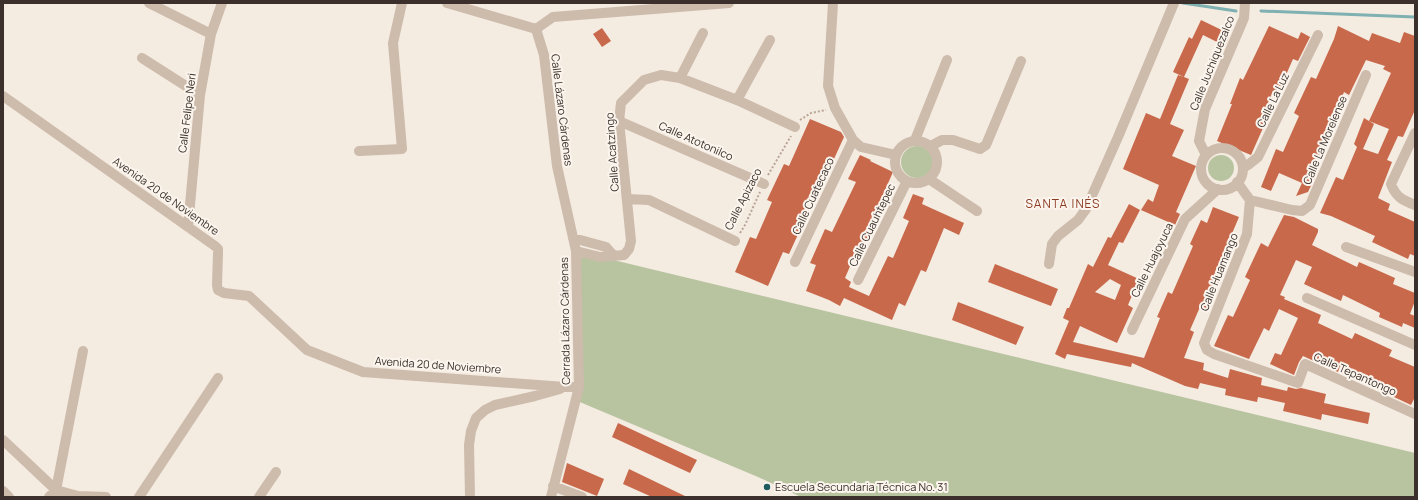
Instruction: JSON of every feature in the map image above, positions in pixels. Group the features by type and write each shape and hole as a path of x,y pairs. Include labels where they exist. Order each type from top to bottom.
{"street":[{"path":"149,3 211,34"},
{"name":"Calle Felipe Neri","path":"188,227 200,95 211,34 222,3"},
{"path":"359,151 402,149 393,43 402,3"},
{"path":"447,3 536,29 553,17 728,3"},
{"path":"833,3 828,86 835,108 853,140 861,147 896,156"},
{"path":"1049,264 1052,244 1058,236 1078,220 1086,209 1174,3"},
{"name":"Calle Juchiquezalco","path":"1206,155 1199,141 1205,109 1244,18 1246,3"},
{"name":"Calle Lázaro Cárdenas","path":"536,29 544,55 557,166 573,238"},
{"path":"680,78 703,32"},
{"name":"Calle La Luz","path":"1243,168 1258,157 1318,35"},
{"path":"737,100 770,40"},
{"path":"142,58 200,95"},
{"path":"915,140 947,60"},
{"path":"931,146 942,140 953,140 980,149 986,145 1021,61"},
{"name":"Calle Acatzingo","path":"614,256 624,255 629,249 631,241 619,121 620,102 644,80 661,75 680,78 737,100 795,127"},
{"name":"Calle La Morelense","path":"1250,200 1302,211 1310,205 1366,75"},
{"name":"Avenida 20 de Noviembre","path":"3,96 218,249 218,290 224,294 249,296 307,350 363,372 565,387 579,386"},
{"name":"Calle Atotonilco","path":"619,121 764,184"},
{"path":"1415,133 1392,184 1395,193 1406,202 1415,205"},
{"name":"Calle Cuatecaco","path":"795,262 853,140"},
{"path":"915,140 926,142 931,146 936,153 938,162 936,172 929,179 918,183 907,181 897,170 895,163 896,156 903,145 915,140"},
{"path":"1227,148 1238,156 1243,168 1242,175 1238,182 1227,189 1218,189 1212,188 1206,183 1202,177 1201,164 1206,155 1214,149 1227,148"},
{"path":"929,179 978,211"},
{"name":"Calle Cuauhtepec","path":"858,280 907,181"},
{"path":"1238,182 1250,200"},
{"name":"Calle Huajoyuca","path":"1132,330 1185,219 1218,189"},
{"name":"Calle Apizaco","path":"627,200 648,200 735,241"},
{"name":"Calle Huamango","path":"1207,350 1204,343 1247,234 1250,200"},
{"path":"573,238 606,247 614,256"},
{"name":"Cerrada Lázaro Cárdenas","path":"550,497 579,386 576,251 573,238"},
{"path":"1346,247 1415,272"},
{"path":"576,251 600,258 614,256"},
{"path":"1307,298 1415,345"},
{"name":"Calle Tepantongo","path":"1207,350 1214,354 1298,383 1305,364 1415,414"},
{"path":"52,494 83,351"},
{"path":"139,497 218,378"},
{"path":"470,497 468,445 476,418 485,410 495,405 535,396 565,387"},
{"path":"3,440 52,494 106,497"},
{"path":"259,497 276,472"},
{"path":"553,486 582,497"},
{"path":"3,491 9,497"}],"path":[{"name":"Calle Apizaco","path":"735,241 746,225 764,184 789,141 795,127 800,121 811,113 835,108"}],"green space":[{"path":"914,146 920,146 930,153 933,162 932,168 926,175 920,178 914,178 904,171 901,165 901,159 908,149"},
{"path":"1221,155 1230,159 1234,168 1230,177 1221,181 1212,177 1208,168 1212,159"},
{"path":"576,251 1415,453 1415,497 801,497 758,477 575,400"}],"building":[{"path":"1201,20 1230,34 1225,46 1203,35 1184,77 1173,72 1189,37 1192,39"},
{"path":"1269,26 1298,39 1301,32 1310,37 1298,61 1293,59 1278,93 1273,91 1262,117 1267,119 1251,155 1217,141 1232,104 1230,104 1240,78 1243,80"},
{"path":"1338,26 1369,41 1372,33 1400,43 1404,32 1415,36 1415,110 1403,137 1398,136 1387,160 1392,162 1378,198 1390,204 1388,210 1415,222 1415,256 1410,254 1408,259 1372,242 1375,236 1331,216 1320,213 1336,177 1343,180 1357,147 1354,144 1364,118 1369,121 1391,73 1383,69 1385,66 1366,60 1349,95 1344,92 1329,129 1332,131 1316,167 1319,169 1308,192 1296,196 1302,183 1279,173 1271,191 1261,187 1276,149 1283,152 1299,116 1294,113 1311,77 1316,79 1334,39","holes":["1369,121 1389,129 1378,154 1363,149 1374,124"]},
{"path":"602,28 611,41 602,47 593,34"},
{"path":"1178,75 1189,79 1170,124 1184,130 1172,156 1196,166 1176,212 1180,214 1175,225 1141,210 1148,199 1153,202 1159,185 1123,169 1146,113 1160,119"},
{"path":"810,119 841,132 844,137 823,183 818,181 802,215 806,217 789,254 783,252 768,286 735,272 750,237 756,239 772,202 767,200 784,164 789,166"},
{"path":"860,155 893,172 882,197 887,199 865,246 860,243 845,278 851,282 849,287 869,296 888,256 893,258 909,221 903,218 913,194 924,198 922,204 964,223 959,235 944,228 926,272 921,270 905,306 899,303 892,320 844,298 840,306 806,291 816,265 810,263 825,229 832,232 856,182 848,179"},
{"path":"1129,204 1140,210 1123,243 1119,242 1108,265 1139,279 1128,305 1133,308 1117,343 1080,326 1073,342 1144,358 1160,318 1157,317 1168,292 1172,294 1193,246 1190,244 1201,220 1207,223 1213,207 1239,217 1231,236 1234,237 1224,259 1228,262 1206,310 1200,307 1190,330 1194,332 1184,358 1204,363 1203,370 1228,378 1230,369 1262,378 1261,385 1287,391 1288,387 1296,389 1301,388 1326,394 1324,403 1370,413 1368,424 1322,414 1321,420 1283,411 1285,403 1258,397 1257,402 1225,395 1226,389 1200,383 1198,389 1185,386 1132,363 1131,367 1067,354 1065,359 1055,354 1069,321 1063,318 1067,308 1069,308 1088,264 1093,267 1108,237 1111,238","holes":["1110,279 1121,285 1115,300 1095,292"]},
{"path":"1284,215 1294,217 1318,229 1312,245 1357,267 1359,262 1395,278 1393,284 1415,293 1415,301 1410,314 1415,316 1415,328 1403,323 1402,327 1379,317 1380,313 1343,295 1341,301 1304,284 1312,267 1296,260 1280,295 1285,297 1284,299 1321,315 1318,323 1352,339 1355,333 1392,350 1389,356 1415,367 1415,397 1411,405 1375,388 1377,383 1340,366 1338,372 1303,356 1294,375 1270,364 1275,353 1281,355 1298,318 1279,309 1269,331 1264,328 1249,359 1214,346 1228,315 1233,317 1250,280 1245,277 1261,243 1268,247"},
{"path":"995,264 1058,289 1051,306 988,282"},
{"path":"958,302 1024,327 1016,345 952,320"},
{"path":"618,423 697,460 690,473 612,437"},
{"path":"567,463 604,479 597,496 562,482"},
{"path":"629,469 687,497 652,497 623,484"}],"waterway":[{"path":"1183,3 1236,11"},
{"path":"1261,11 1415,17"}],"place":[{"name":"Escuela Secundaria Técnica No. 31","path":"767,487"}],"district":[{"name":"SANTA INÉS","path":"1063,204"}]}
